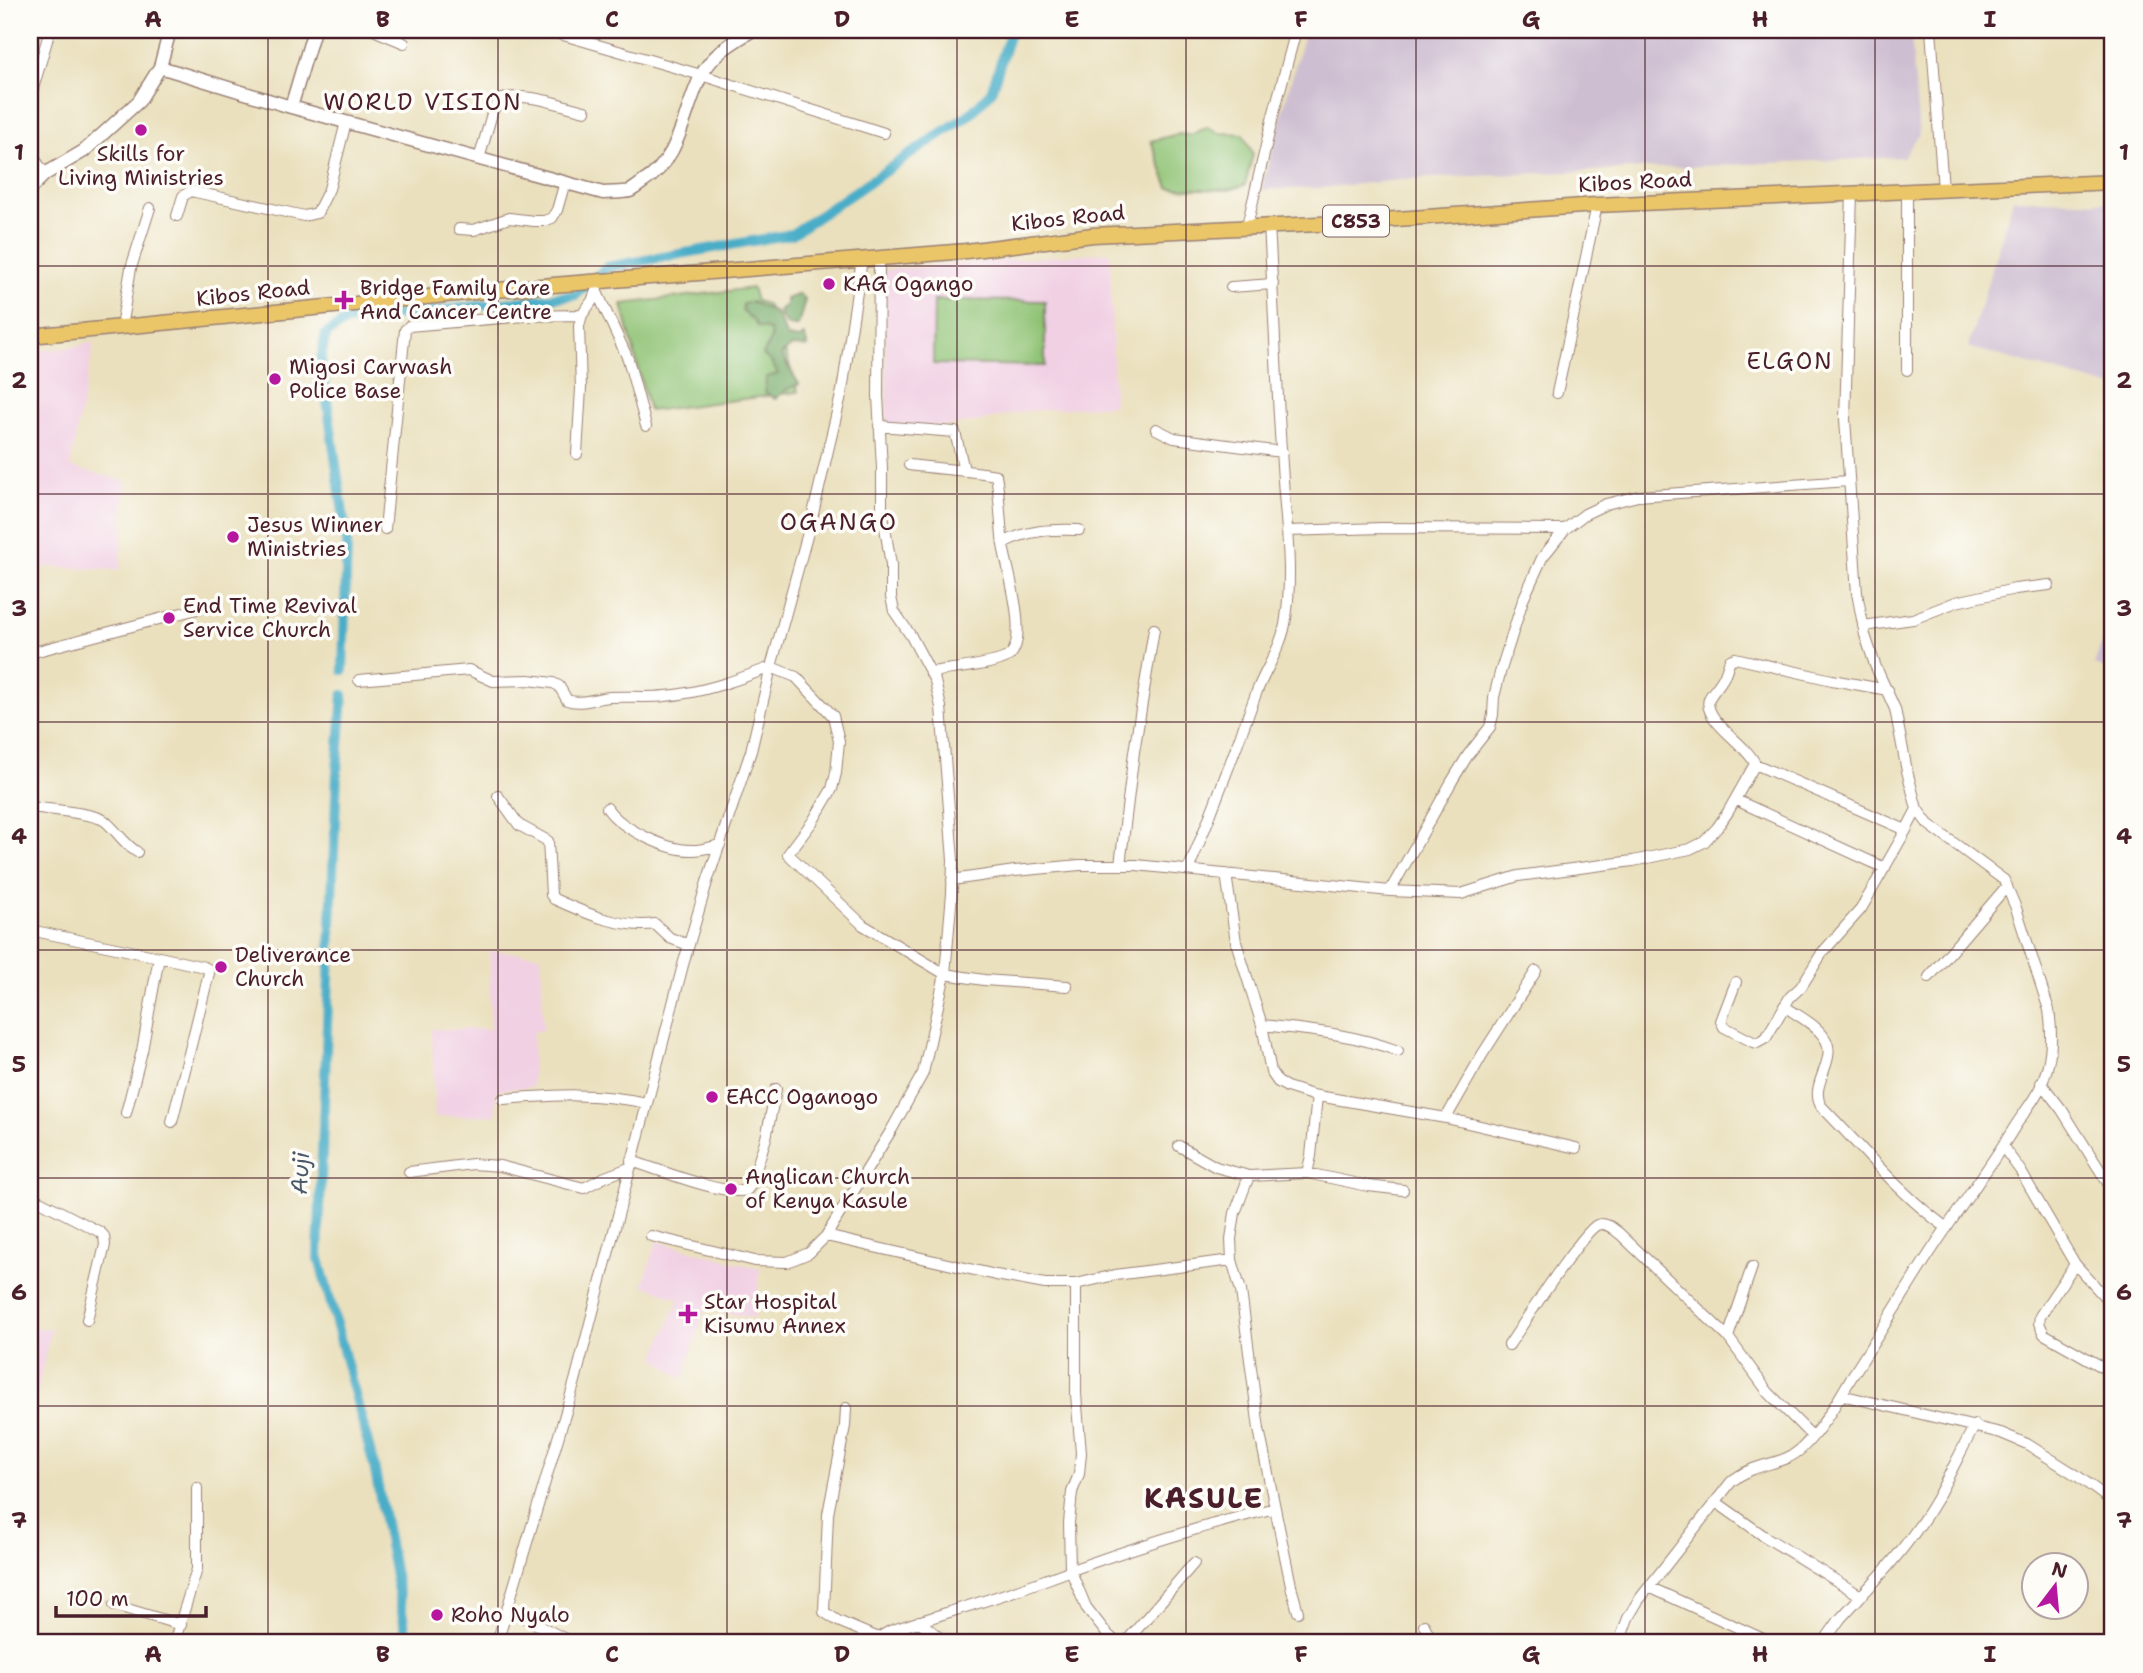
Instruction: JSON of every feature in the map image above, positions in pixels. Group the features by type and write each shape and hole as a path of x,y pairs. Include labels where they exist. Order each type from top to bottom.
{"main road":[{"name":"Kibos Road","path":"30,336 572,284 599,285 966,251 1093,235 1339,223 1597,205 2113,182"}],"street":[{"path":"30,99 50,30"},
{"path":"30,189 45,174 84,151 139,101 160,67 170,30"},
{"path":"291,107 314,30"},
{"path":"373,30 404,43"},
{"path":"546,30 701,75 884,133"},
{"path":"160,67 291,107 603,193 630,191 651,178 669,157 701,75 728,44 752,30"},
{"path":"1247,226 1296,30"},
{"path":"1931,30 1944,189"},
{"path":"479,159 493,110 502,99 531,98 585,111"},
{"path":"177,216 183,196 191,191 304,216 314,215 329,189 346,122"},
{"path":"30,152 45,174"},
{"path":"459,229 474,230 509,218 544,221 552,218 565,182"},
{"path":"1907,191 1907,370"},
{"path":"1619,1643 1633,1609 1739,1475 1788,1458 1812,1436 2003,1147 2042,1083 2052,1056 2049,1010 2007,886 2004,880 1985,864 1928,824 1917,809 1895,709 1875,665 1863,626 1857,593 1845,419 1852,193"},
{"path":"1557,393 1597,205"},
{"path":"121,327 131,268 150,208"},
{"path":"1188,870 1213,812 1259,688 1279,646 1286,619 1290,571 1269,225"},
{"path":"651,1236 736,1258 777,1263 809,1253 825,1236 892,1129 923,1073 945,974 953,880 941,707 931,672 894,611 891,597 891,565 882,509 883,468 879,426 879,257"},
{"path":"497,1643 575,1381 689,945 751,751 842,391 862,259"},
{"path":"1231,287 1273,284"},
{"path":"577,454 581,388 579,326 582,315 599,285"},
{"path":"599,285 628,359 646,426"},
{"path":"385,529 405,330 409,326 525,316 582,315"},
{"path":"879,426 954,432 964,470"},
{"path":"1156,429 1174,438 1282,452"},
{"path":"909,465 996,474 1003,543 1014,597 1017,644 1012,653 1002,660 931,672"},
{"path":"1390,891 1462,764 1490,727 1494,697 1523,600 1542,558 1565,529 1606,504 1638,496 1849,481"},
{"path":"1287,531 1382,528 1565,529"},
{"path":"1003,543 1018,535 1054,529 1079,530"},
{"path":"1863,626 1913,619 1956,602 2014,589 2049,585"},
{"path":"30,653 216,604"},
{"path":"1121,865 1134,752 1154,629"},
{"path":"1888,690 1735,658 1730,660 1724,677 1710,697 1710,710 1720,725 1748,751 1755,764 1906,830"},
{"path":"359,680 469,670 493,681 529,680 554,683 571,702 610,697 660,697 695,691 736,681 771,667 796,677 833,716 839,741 832,789 813,821 788,854 863,925 945,974 984,980 1067,986"},
{"path":"953,880 1080,865 1121,865 1390,891 1461,894 1518,876 1633,861 1690,849 1704,842 1717,828 1755,764"},
{"path":"498,796 519,825 548,841 551,895 554,900 611,920 634,925 655,924 670,939 689,945"},
{"path":"1736,800 1885,868"},
{"path":"30,807 97,816 107,823 127,846 137,852"},
{"path":"607,808 613,818 622,824 670,847 691,850 720,845"},
{"path":"1736,982 1722,1024 1757,1043 1766,1038 1784,1006 1801,987 1822,953 1861,909 1917,809"},
{"path":"1226,874 1236,942 1262,1025 1274,1078 1287,1087 1317,1096 1446,1118 1576,1148"},
{"path":"1929,977 2007,886"},
{"path":"30,930 204,967 209,972 172,1122"},
{"path":"126,1112 142,1051 159,957"},
{"path":"1446,1118 1482,1055 1536,971"},
{"path":"1784,1006 1818,1030 1827,1040 1829,1049 1825,1069 1816,1092 1821,1106 1902,1191 1947,1228"},
{"path":"1262,1025 1358,1038 1398,1051"},
{"path":"2042,1083 2113,1191"},
{"path":"409,1172 473,1164 500,1166 584,1188 630,1165 733,1192 747,1190 766,1138 776,1088"},
{"path":"503,1099 587,1095 614,1096 647,1103"},
{"path":"1307,1173 1317,1096"},
{"path":"1180,1146 1216,1167 1249,1176 1307,1173 1368,1186 1403,1190"},
{"path":"2003,1147 2020,1170 2075,1264 2113,1306"},
{"path":"1249,1176 1236,1213 1231,1239 1232,1260 1241,1291 1259,1429 1298,1612"},
{"path":"30,1195 104,1236 105,1245 87,1320"},
{"path":"1509,1345 1580,1244 1595,1226 1606,1224 1621,1235 1728,1337 1768,1392 1812,1436"},
{"path":"825,1236 1045,1284 1076,1284 1115,1275 1232,1260"},
{"path":"2075,1264 2040,1316 2040,1328 2044,1334 2113,1373"},
{"path":"1728,1337 1752,1267"},
{"path":"1076,1284 1076,1394 1081,1453 1079,1474 1072,1492 1069,1523 1070,1569 1086,1607 1117,1643"},
{"path":"1841,1395 2001,1433 2027,1444 2113,1502"},
{"path":"846,1408 828,1514 824,1612 875,1641 890,1631 1180,1532 1275,1508"},
{"path":"1823,1643 1840,1619 1910,1538 1936,1499 1975,1425"},
{"path":"174,1643 197,1569 197,1488"},
{"path":"1716,1502 1764,1536 1861,1596"},
{"path":"1125,1643 1194,1563"},
{"path":"1649,1587 1772,1643"},
{"path":"114,1605 181,1625"},
{"path":"507,1609 573,1643"},
{"path":"919,1621 946,1643"},
{"path":"1424,1625 1430,1637 1437,1643"}],"shaded area":[{"path":"1305,30 1886,30 1911,35 1919,135 1903,157 1411,179 1319,188 1261,190"},
{"path":"2013,199 2113,202 2113,387 1968,347"},
{"path":"1110,252 1114,405 1025,411 947,426 887,425 885,270"},
{"path":"94,343 70,467 126,481 120,570 30,566 30,352"},
{"path":"2113,609 2113,671 2094,665"},
{"path":"490,951 541,955 543,1030 533,1032 532,1087 496,1090 496,1115 435,1117 432,1029 490,1029"},
{"name":"Star Hospital Kisumu Annex","path":"657,1241 760,1269 755,1318 705,1309 683,1380 655,1357 679,1299 643,1285"},
{"path":"30,1327 51,1329 30,1426"}],"green space":[{"path":"1207,127 1219,133 1243,134 1253,154 1245,185 1229,190 1169,188 1151,141 1178,134 1191,135"},
{"path":"752,288 756,301 766,304 773,314 798,392 649,411 622,304"},
{"path":"799,294 805,300 798,326 788,326 779,310 786,305 786,299"},
{"path":"934,300 1045,301 1045,366 933,364"},
{"path":"751,302 776,313 787,337 799,339 804,335 808,347 792,346 781,355 799,384 787,389 775,399 765,392 766,377 778,374 763,355 771,338 770,330 757,327 742,311 743,304"}],"waterway":[{"path":"343,670 347,542 321,358 326,334 346,321 576,295 607,267 792,234 970,114 991,92 1011,30"},
{"name":"Auji","path":"343,695 337,771 318,1255 374,1466 408,1643"}],"place":[{"name":"Skills for Living Ministries","path":"141,130"},
{"name":"KAG Ogango","path":"829,284"},
{"name":"Bridge Family Care And Cancer Centre","path":"344,300"},
{"name":"Migosi Carwash Police Base","path":"275,379"},
{"name":"Jesus Winner Ministries","path":"233,537"},
{"name":"End Time Revival Service Church","path":"169,618"},
{"name":"Deliverance Church","path":"221,967"},
{"name":"EACC Oganogo","path":"712,1097"},
{"name":"Anglican Church of Kenya Kasule","path":"731,1189"},
{"name":"Star Hospital Kisumu Annex","path":"688,1314"},
{"name":"Roho Nyalo","path":"437,1615"}],"district":[{"name":"WORLD VISION","path":"423,102"},
{"name":"ELGON","path":"1790,361"},
{"name":"OGANGO","path":"839,522"},
{"name":"KASULE","path":"1204,1498"}]}
